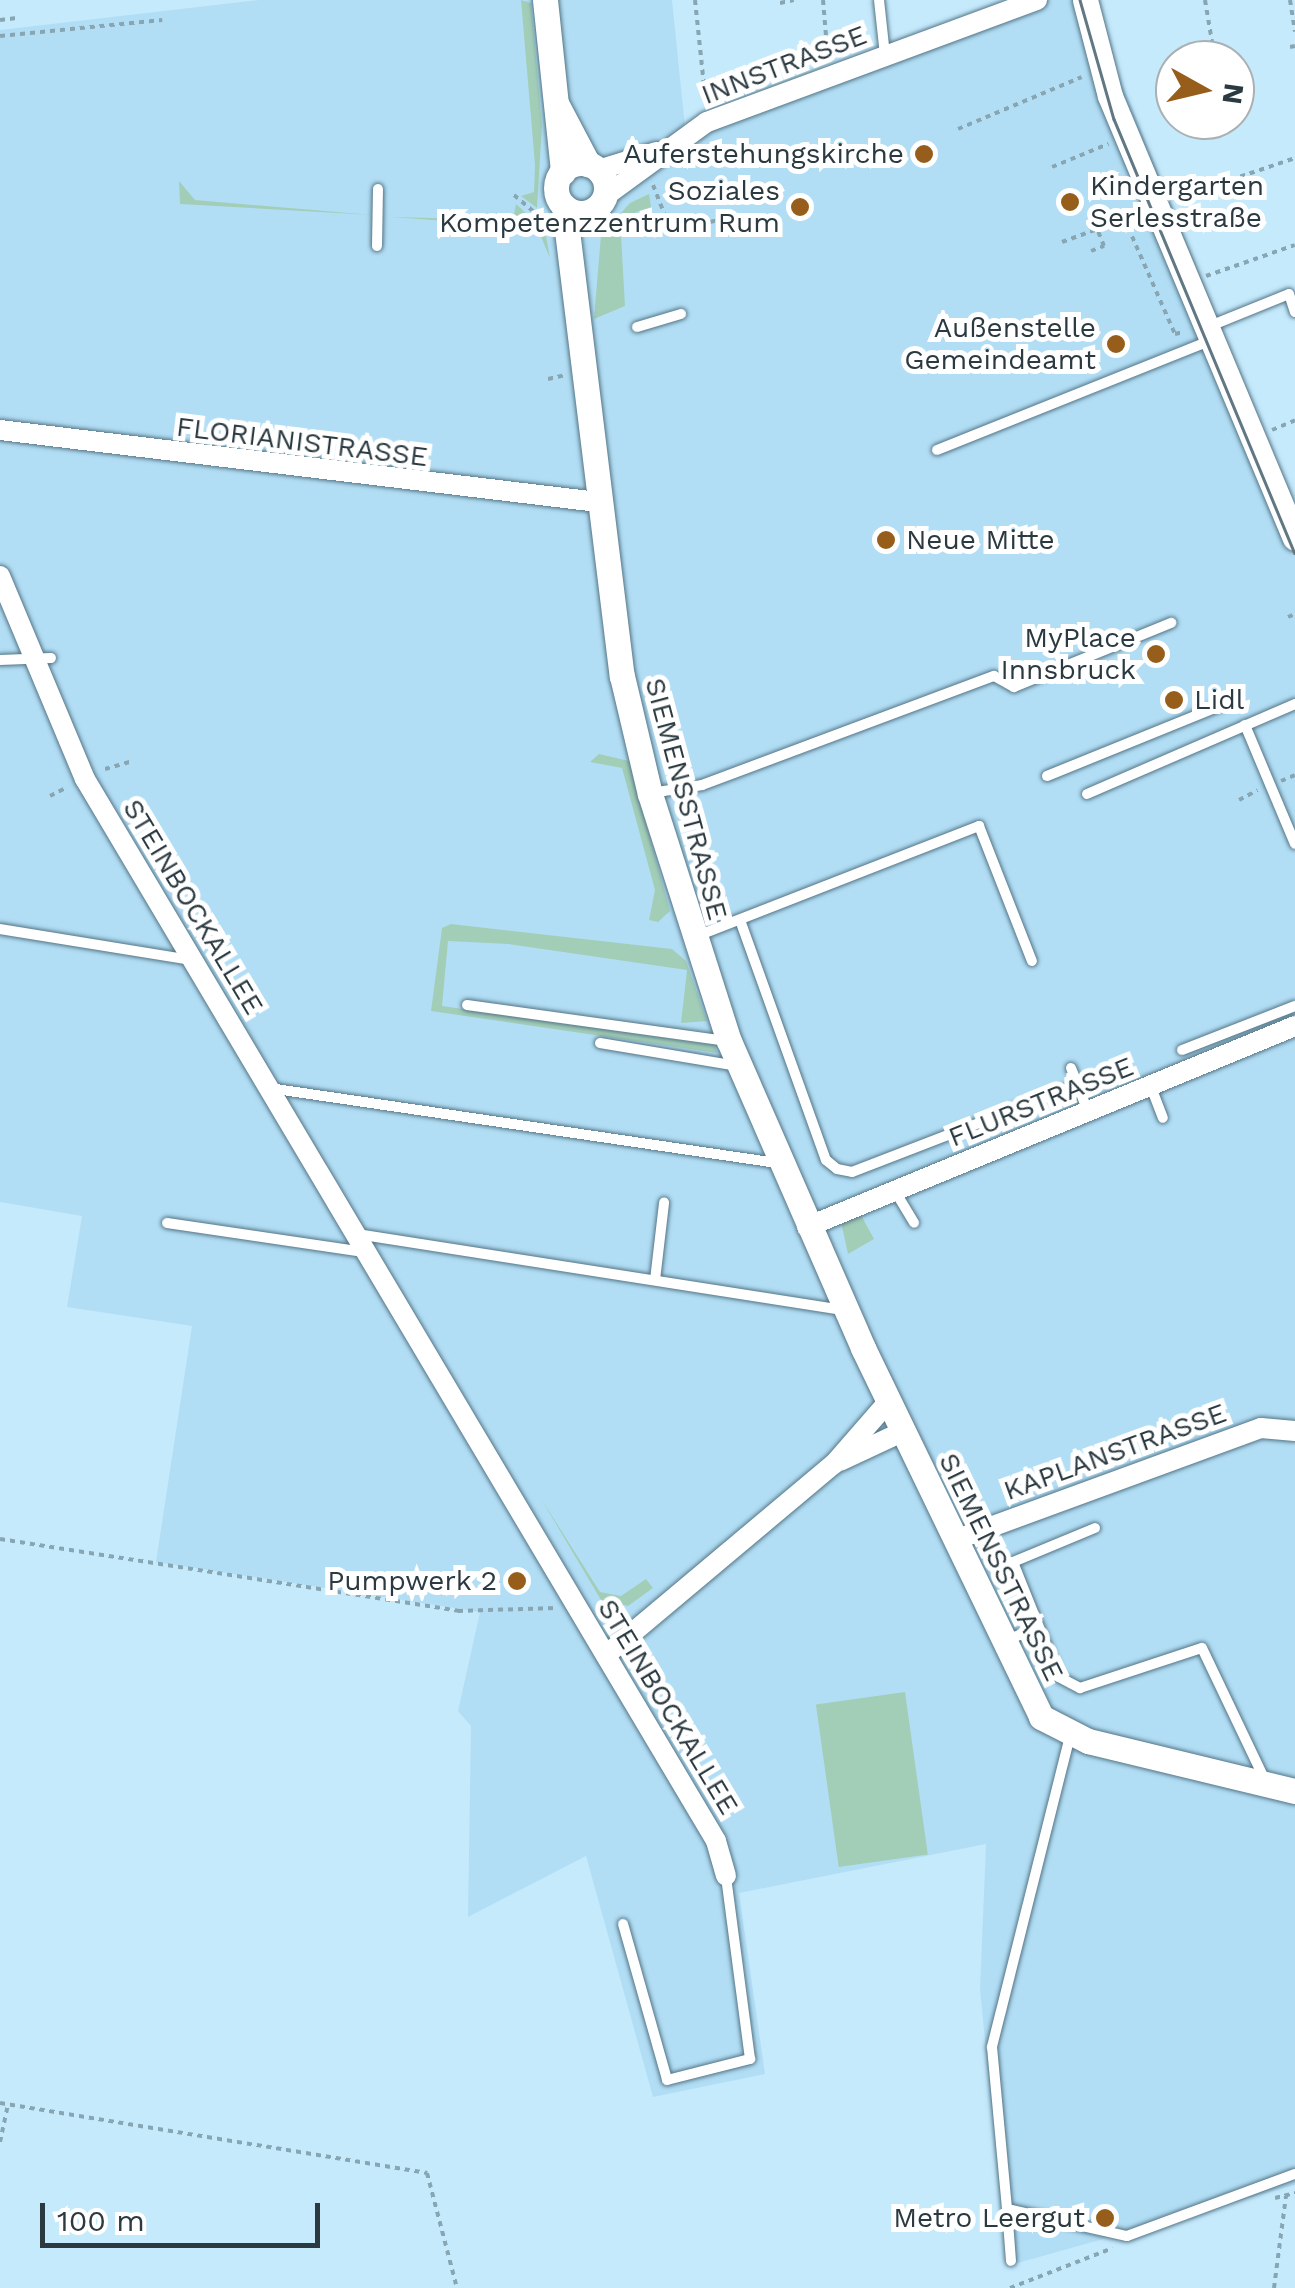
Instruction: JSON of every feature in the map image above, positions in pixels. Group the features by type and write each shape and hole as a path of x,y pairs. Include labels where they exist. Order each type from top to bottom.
{"street":[{"path":"546,0 562,172 576,210"},
{"name":"INNSTRASSE","path":"576,210 707,122 1037,0"},
{"path":"1086,0 1110,96 1188,283 1204,332 1295,538"},
{"path":"555,100 593,167"},
{"name":"INNSTRASSE","path":"593,167 668,148"},
{"path":"562,172 593,167"},
{"path":"576,210 593,167"},
{"name":"SIEMENSSTRASSE","path":"576,210 568,276 587,345 598,502 650,794 691,938 778,1163 902,1432 1041,1717 1070,1736 1295,1792"},
{"name":"FLORIANISTRASSE","path":"0,430 598,502"},
{"name":"STEINBOCKALLEE","path":"0,576 40,656 85,779 716,1841 726,1876"},
{"name":"FLURSTRASSE","path":"807,1226 1295,1026"},
{"path":"606,1654 834,1464 888,1402"},
{"name":"KAPLANSTRASSE","path":"955,1540 1261,1428 1295,1431"},
{"path":"834,1464 902,1432"}],"lane":[{"path":"879,0 885,56"},
{"path":"377,246 378,189"},
{"path":"937,450 1288,294 1295,312"},
{"path":"637,327 681,314"},
{"path":"650,794 702,785 994,676 1014,687 1171,623"},
{"path":"0,660 40,656"},
{"path":"1047,776 1227,703"},
{"path":"1087,794 1295,704"},
{"path":"1245,725 1295,844"},
{"path":"691,938 979,826 1032,961"},
{"path":"740,920 826,1160 837,1169 852,1172 1078,1085"},
{"path":"0,929 192,960"},
{"path":"467,1005 729,1041"},
{"path":"1182,1050 1295,1006"},
{"path":"600,1044 739,1066"},
{"path":"1071,1068 1088,1113"},
{"path":"1151,1087 1163,1118"},
{"path":"268,1088 778,1163"},
{"path":"895,1192 914,1223"},
{"path":"656,1280 664,1203"},
{"path":"167,1223 656,1280 846,1310"},
{"path":"1096,1528 1013,1562 1035,1628 1058,1676 1080,1688 1202,1648 1268,1785"},
{"path":"1002,1642 1035,1628"},
{"path":"1011,2261 992,2047 1070,1736"},
{"name":"STEINBOCKALLEE","path":"622,1924 668,2080 750,2059 726,1876"},
{"path":"1007,2209 1126,2236 1295,2174"}],"path":[{"path":"695,0 706,104"},
{"path":"780,3 794,0"},
{"path":"823,0 829,79"},
{"path":"1290,0 1295,32"},
{"path":"1203,5 1211,40"},
{"path":"0,20 17,18"},
{"path":"0,36 162,20"},
{"path":"958,129 1086,76"},
{"path":"1052,167 1111,143"},
{"path":"1174,199 1295,158"},
{"path":"1264,159 1267,167"},
{"path":"1221,174 1224,182"},
{"path":"653,185 671,231 682,236 731,218"},
{"path":"514,194 576,210"},
{"path":"1062,242 1138,214"},
{"path":"1124,218 1175,334 1204,332"},
{"path":"1091,251 1104,246 1097,228"},
{"path":"1188,283 1295,243"},
{"path":"548,379 570,376"},
{"path":"1288,617 1295,614"},
{"path":"105,769 132,761"},
{"path":"50,796 75,784"},
{"path":"1240,800 1262,789"},
{"path":"0,1539 458,1611 575,1606"},
{"path":"0,2102 427,2173 457,2288"},
{"path":"0,2142 8,2104"},
{"path":"1274,2288 1286,2196"}],"shaded area":[{"path":"259,0 672,0 685,127 1037,0 1088,0 1295,508 1295,2185 1007,2266 980,1989 986,1844 739,1893 765,2074 653,2097 586,1856 468,1917 471,1726 458,1711 480,1612 156,1562 192,1326 67,1307 82,1216 0,1202 0,30"}],"green space":[{"path":"521,0 531,3 542,126 537,208 521,196 534,192 535,165"},
{"path":"179,181 195,200 372,215 180,204"},
{"path":"649,194 651,207 620,218 625,306 594,319 601,235 630,203"},
{"path":"516,204 545,231 550,258 537,227 390,217 513,220"},
{"path":"599,754 629,761 670,911 658,922 649,920 655,890 622,768 590,762"},
{"path":"451,924 672,949 686,961 707,1021 681,1023 687,970 508,944 448,941 442,1006 714,1045 717,1053 431,1011 442,928"},
{"path":"861,1215 874,1239 848,1254 841,1222"},
{"path":"540,1497 600,1592 621,1596 646,1579 653,1588 628,1606 601,1600"},
{"path":"905,1692 928,1854 839,1867 816,1705"}],"tram line":[{"path":"1080,0 1114,119 1295,553"}],"place":[{"name":"Auferstehungskirche","path":"924,154"},
{"name":"Kindergarten Serlesstraße","path":"1070,202"},
{"name":"Soziales Kompetenzzentrum Rum","path":"800,207"},
{"name":"Außenstelle Gemeindeamt","path":"1116,344"},
{"name":"Neue Mitte","path":"886,540"},
{"name":"MyPlace Innsbruck","path":"1156,654"},
{"name":"Lidl","path":"1174,700"},
{"name":"Pumpwerk 2","path":"517,1581"},
{"name":"Metro Leergut","path":"1105,2218"}]}
